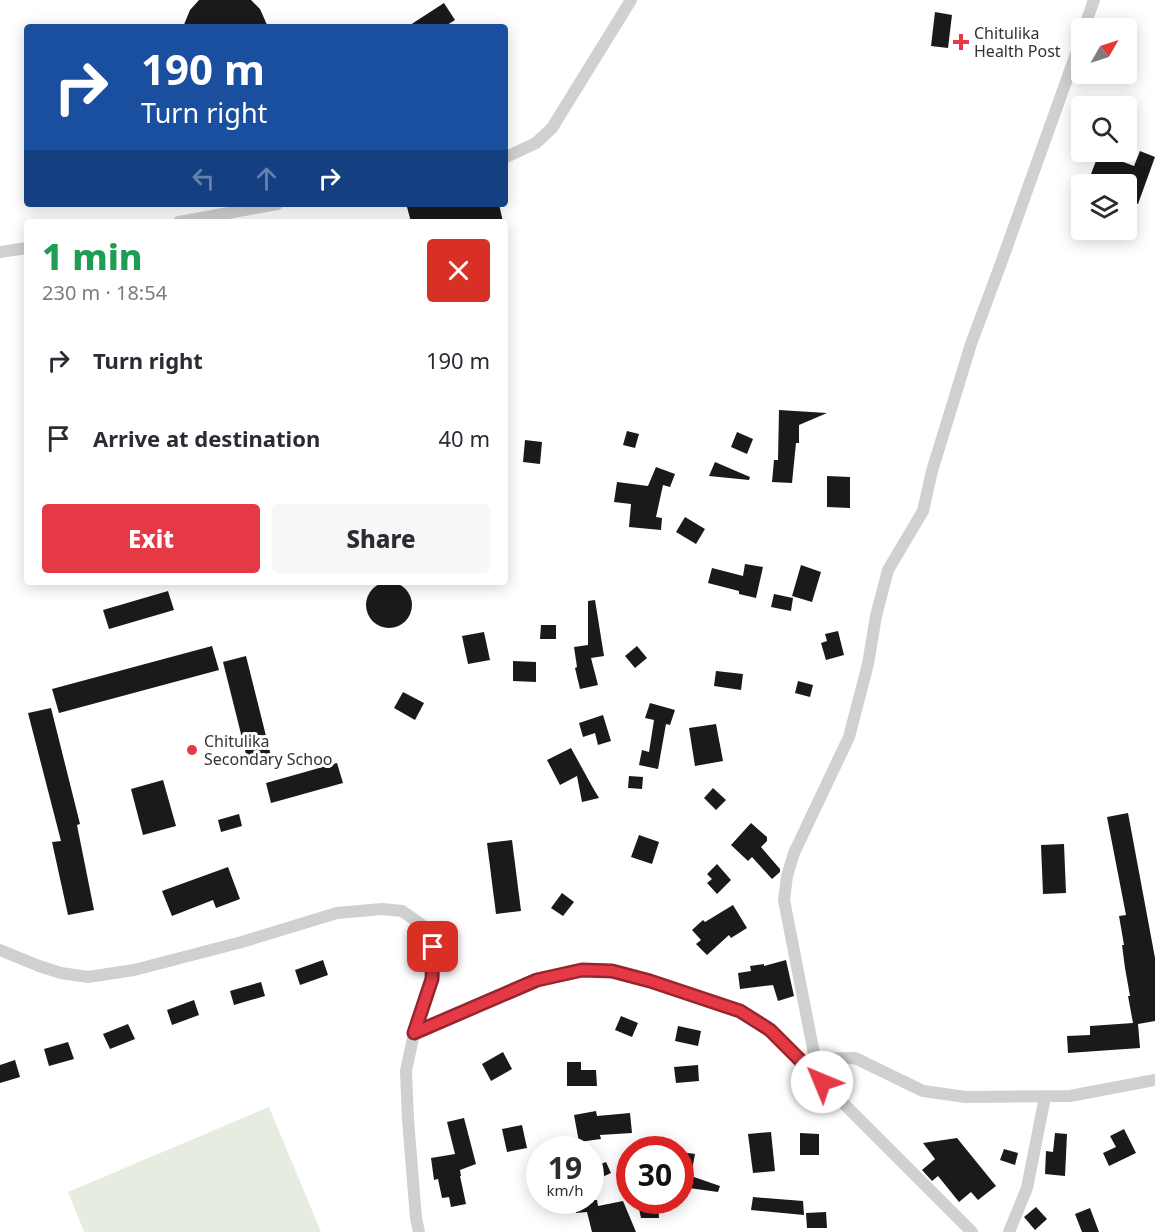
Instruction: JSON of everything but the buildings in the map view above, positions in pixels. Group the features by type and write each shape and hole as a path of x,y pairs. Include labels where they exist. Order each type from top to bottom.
{"street":[{"path":"508,157 536,143 552,128 631,0"},
{"path":"1088,18 1094,0"},
{"path":"810,1062 784,900 787,876 794,853 849,737 868,664 876,616 888,570 923,511 932,471 971,344 1071,68"},
{"path":"195,219 261,207"},
{"path":"0,252 24,248"},
{"path":"0,950 61,973 88,977 134,970 242,942 337,913 382,909 402,911 422,925 433,947 432,979 414,1033 406,1071 415,1207 419,1232"},
{"path":"414,1033 537,980 582,970 612,971 740,1011 770,1030 810,1062 972,1232"},
{"path":"810,1062 855,1058 923,1091 966,1097 1070,1096 1155,1080"},
{"path":"1009,1232 1027,1188 1045,1097"}],"shaded area":[{"path":"269,1107 321,1232 84,1232 68,1192"}],"place":[{"name":"Chitulika Health Post","path":"961,42"},
{"name":"Chitulika Secondary Schoo","path":"192,750"}],"route":[{"path":"433,947 432,979 414,1033 537,980 582,970 612,971 740,1011 770,1030 822,1082"}]}
